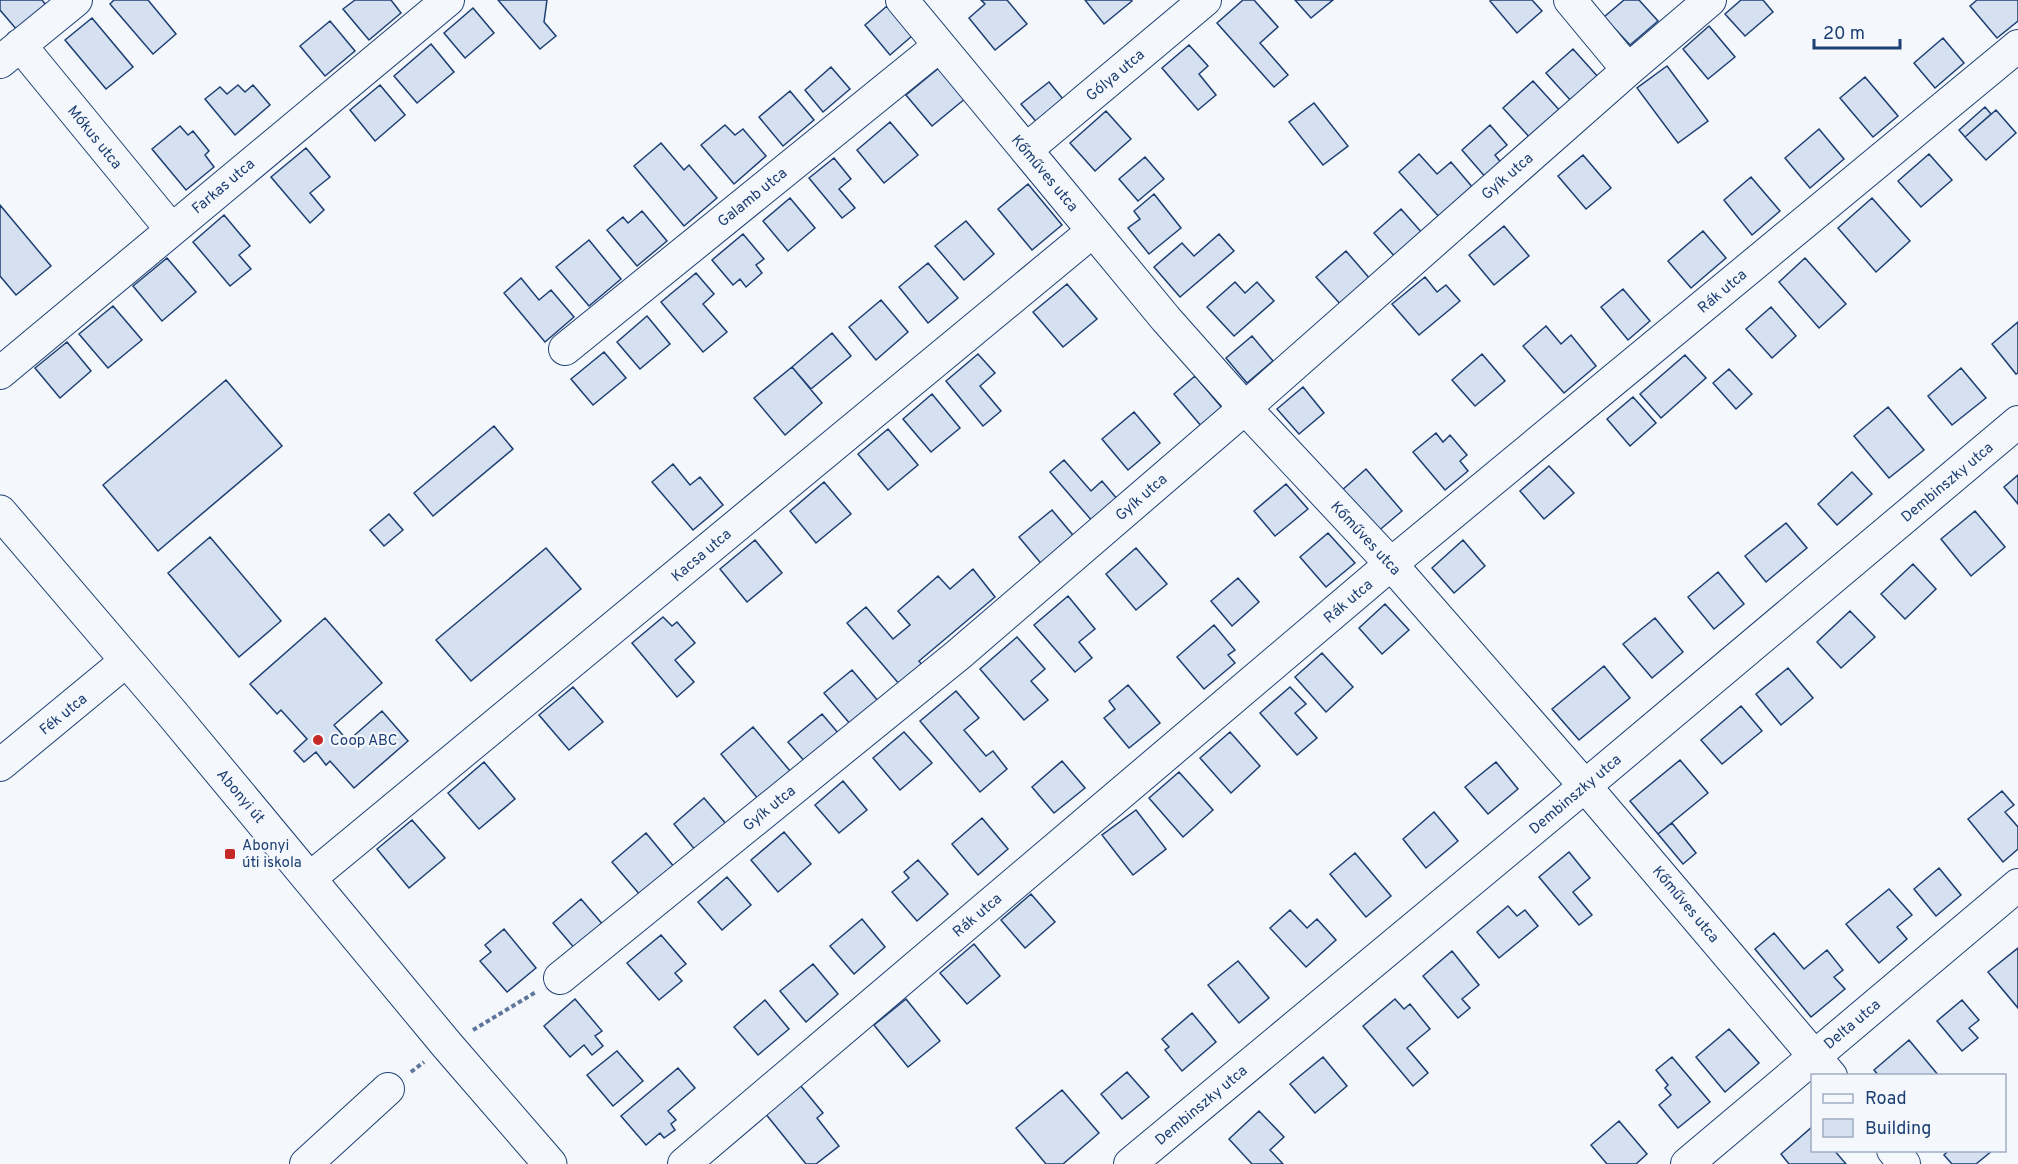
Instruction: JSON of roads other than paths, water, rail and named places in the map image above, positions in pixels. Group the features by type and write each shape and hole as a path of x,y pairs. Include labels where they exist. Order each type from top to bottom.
{"main road":[{"name":"Abonyi út","path":"0,512 447,1045 550,1164"}],"street":[{"path":"10,53 76,0"},
{"name":"Farkas utca","path":"0,373 448,0"},
{"name":"Kőműves utca","path":"902,0 1166,319 1245,408 1391,564 1586,786 1823,1066"},
{"name":"Gólya utca","path":"1026,150 1205,0"},
{"path":"1570,0 1628,70"},
{"name":"Gyík utca","path":"560,978 958,655 1245,408 1710,0"},
{"name":"Galamb utca","path":"565,349 939,46"},
{"name":"Rák utca","path":"684,1164 1391,564 2018,46"},
{"name":"Mókus utca","path":"10,53 171,229"},
{"name":"Kacsa utca","path":"309,879 1093,231"},
{"name":"Dembinszky utca","path":"1130,1164 1586,786 2018,422"},
{"name":"Fék utca","path":"0,765 126,661"},
{"name":"Delta utca","path":"1823,1066 2018,885"},
{"name":"Delta utca","path":"1688,1164 1811,1075"},
{"path":"306,1164 388,1089"},
{"path":"1895,1152 1904,1164"}],"place":[{"name":"Coop ABC","path":"318,740"},
{"name":"Abonyi úti iskola","path":"230,854"}]}
